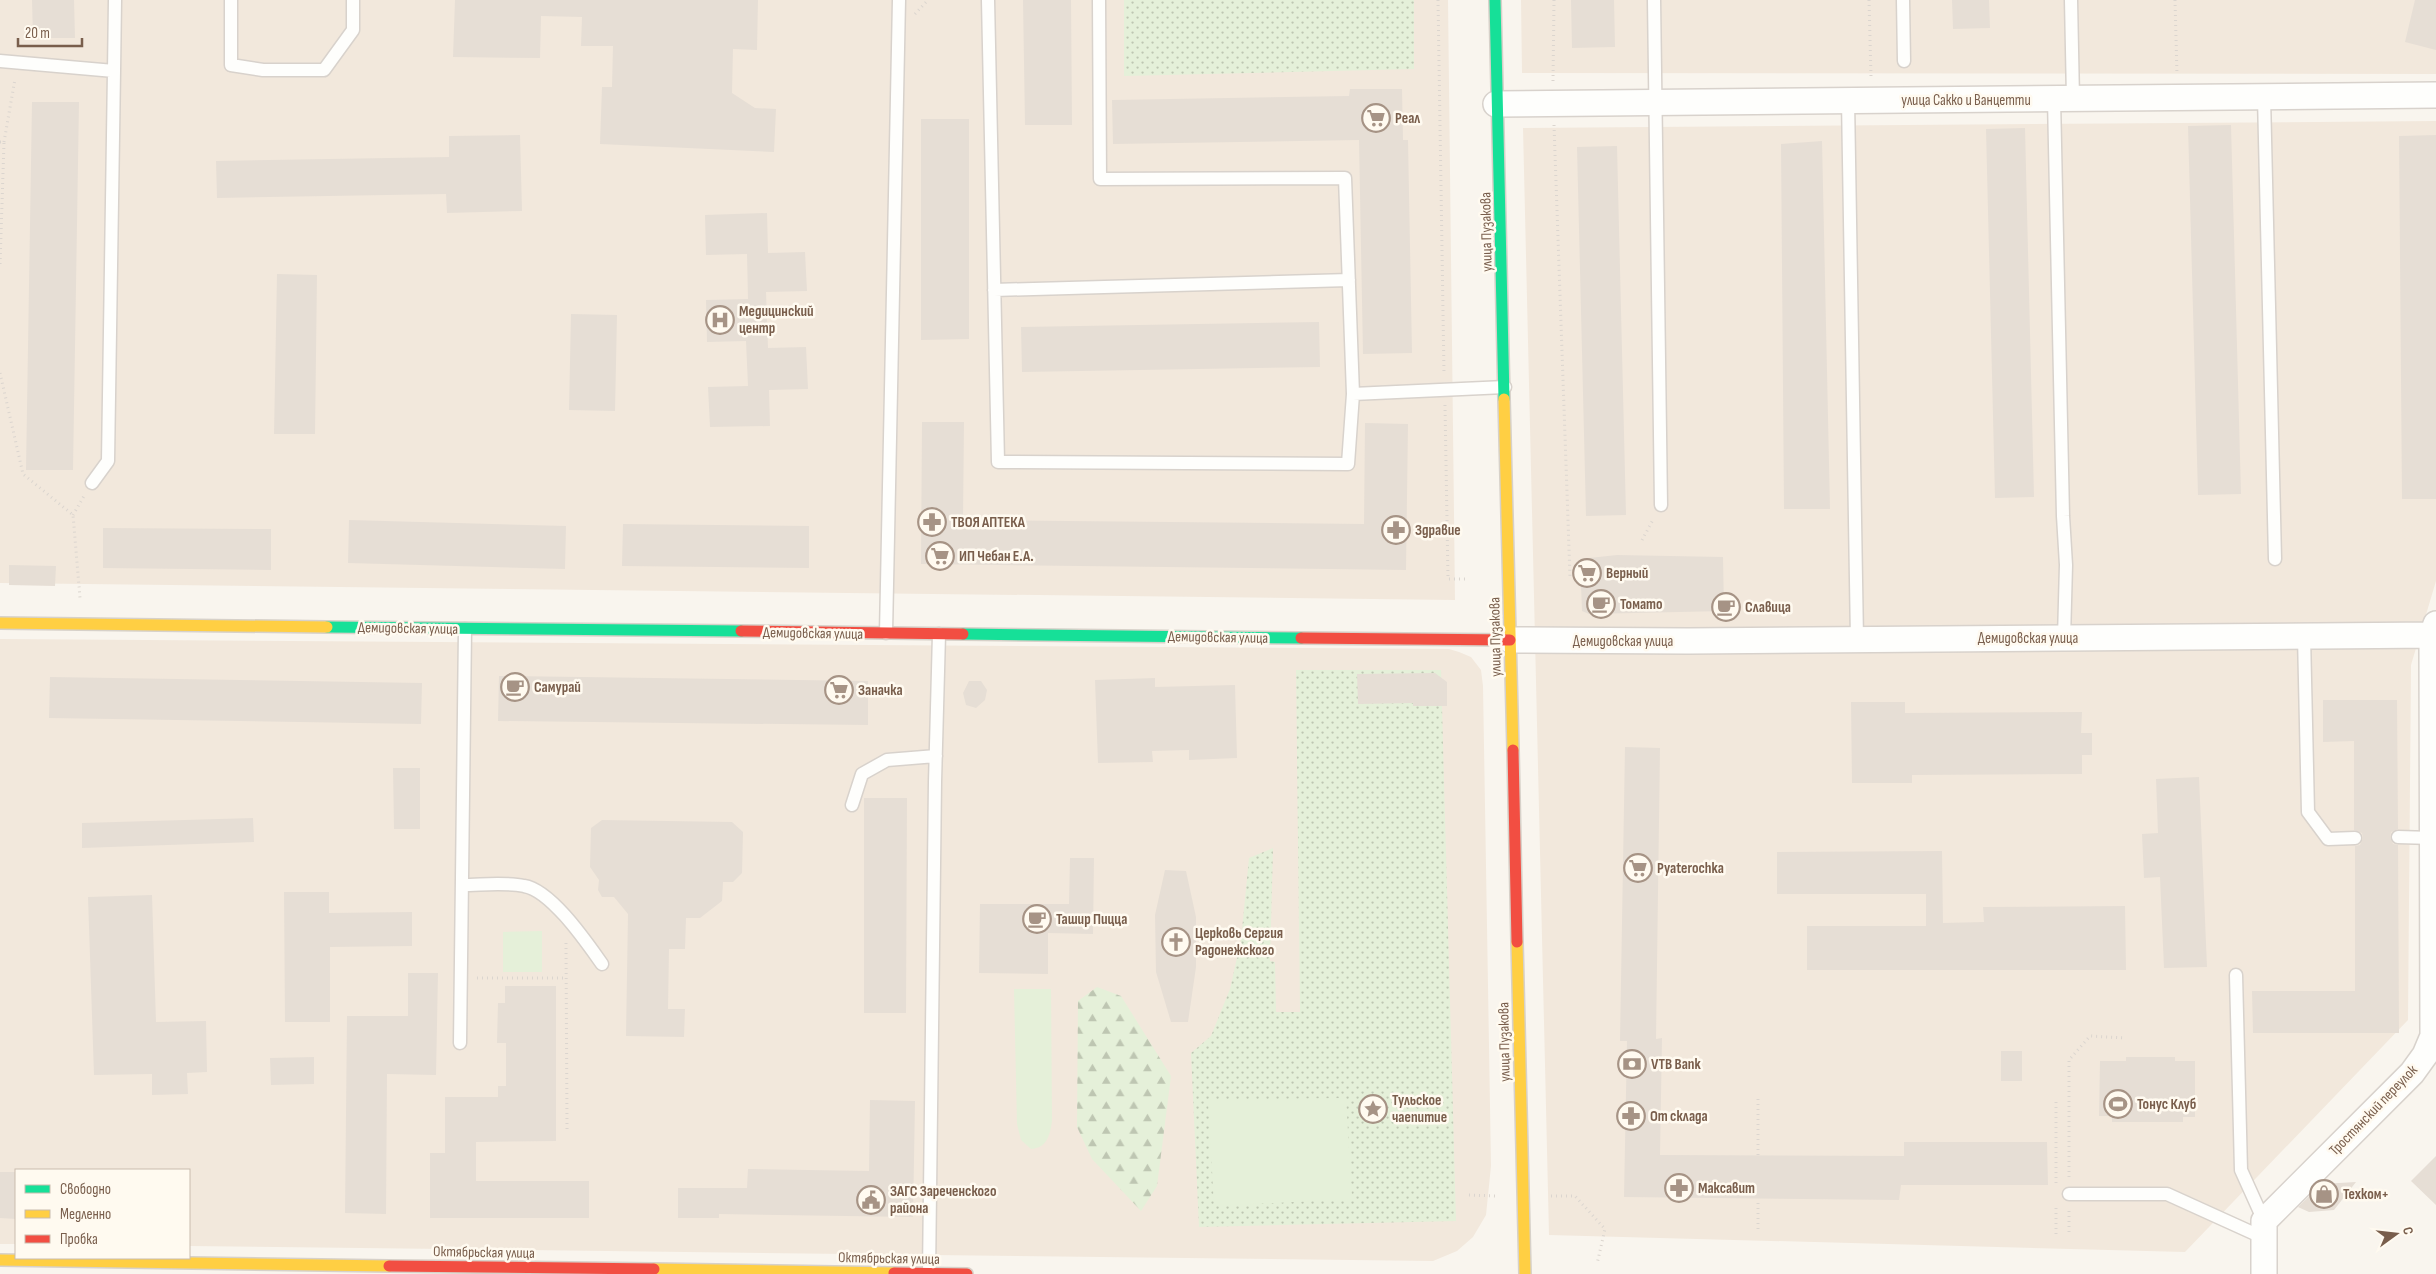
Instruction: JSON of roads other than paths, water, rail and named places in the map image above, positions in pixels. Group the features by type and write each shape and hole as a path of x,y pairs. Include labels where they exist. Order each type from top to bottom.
{"street":[{"name":"улица Пузакова","path":"1495,0 1525,1274"},
{"name":"улица Сакко и Ванцетти","path":"1496,104 2436,95"},
{"name":"Демидовская улица","path":"0,623 1510,640 1857,640 2304,636 2435,631"},
{"name":"Тростянский переулок","path":"2264,1230 2412,1072 2425,1055 2433,1036 2432,838 2435,631"},
{"path":"2264,1230 2264,1274"},
{"name":"Октябрьская улица","path":"0,1260 967,1274"}],"lane":[{"path":"92,483 108,461 115,0"},
{"path":"231,0 231,65 263,70 324,70 352,30 353,0"},
{"path":"886,633 899,0"},
{"path":"988,0 998,462 1348,464 1353,394 1345,178 1100,179 1099,0"},
{"path":"1654,0 1661,505"},
{"path":"1903,0 1904,61"},
{"path":"2064,638 2066,565 2063,516 2064,99 2071,0"},
{"path":"0,61 114,71"},
{"path":"2264,97 2275,559"},
{"path":"1857,640 1860,100"},
{"path":"994,290 1349,280"},
{"path":"1353,394 1505,387"},
{"path":"460,1042 466,629"},
{"path":"929,1274 936,756 940,634"},
{"path":"2304,636 2308,812 2328,839 2354,838"},
{"path":"852,805 862,774 887,760 936,756"},
{"path":"2398,837 2432,838"},
{"path":"462,886 524,885 535,890 579,931 602,964"},
{"path":"2236,974 2241,1170 2264,1230"},
{"path":"2062,1195 2167,1194 2264,1230"}],"place":[{"name":"Реал","path":"1376,118"},
{"name":"Медицинский центр","path":"720,320"},
{"name":"ТВОЯ АПТЕКА","path":"932,522"},
{"name":"Здравие","path":"1396,530"},
{"name":"ИП Чебан Е.А.","path":"940,556"},
{"name":"Верный","path":"1587,573"},
{"name":"Томато","path":"1601,604"},
{"name":"Славица","path":"1726,607"},
{"name":"Самурай","path":"515,687"},
{"name":"Заначка","path":"839,690"},
{"name":"Pyaterochka","path":"1638,868"},
{"name":"Ташир Пицца","path":"1037,919"},
{"name":"Церковь Сергия Радонежского","path":"1176,942"},
{"name":"VTB Bank","path":"1632,1064"},
{"name":"Тонус Клуб","path":"2118,1104"},
{"name":"Тульское чаепитие","path":"1373,1109"},
{"name":"От склада","path":"1631,1116"},
{"name":"Максавит","path":"1679,1188"},
{"name":"Техком+","path":"2324,1194"},
{"name":"ЗАГС Зареченского района","path":"871,1200"}]}
